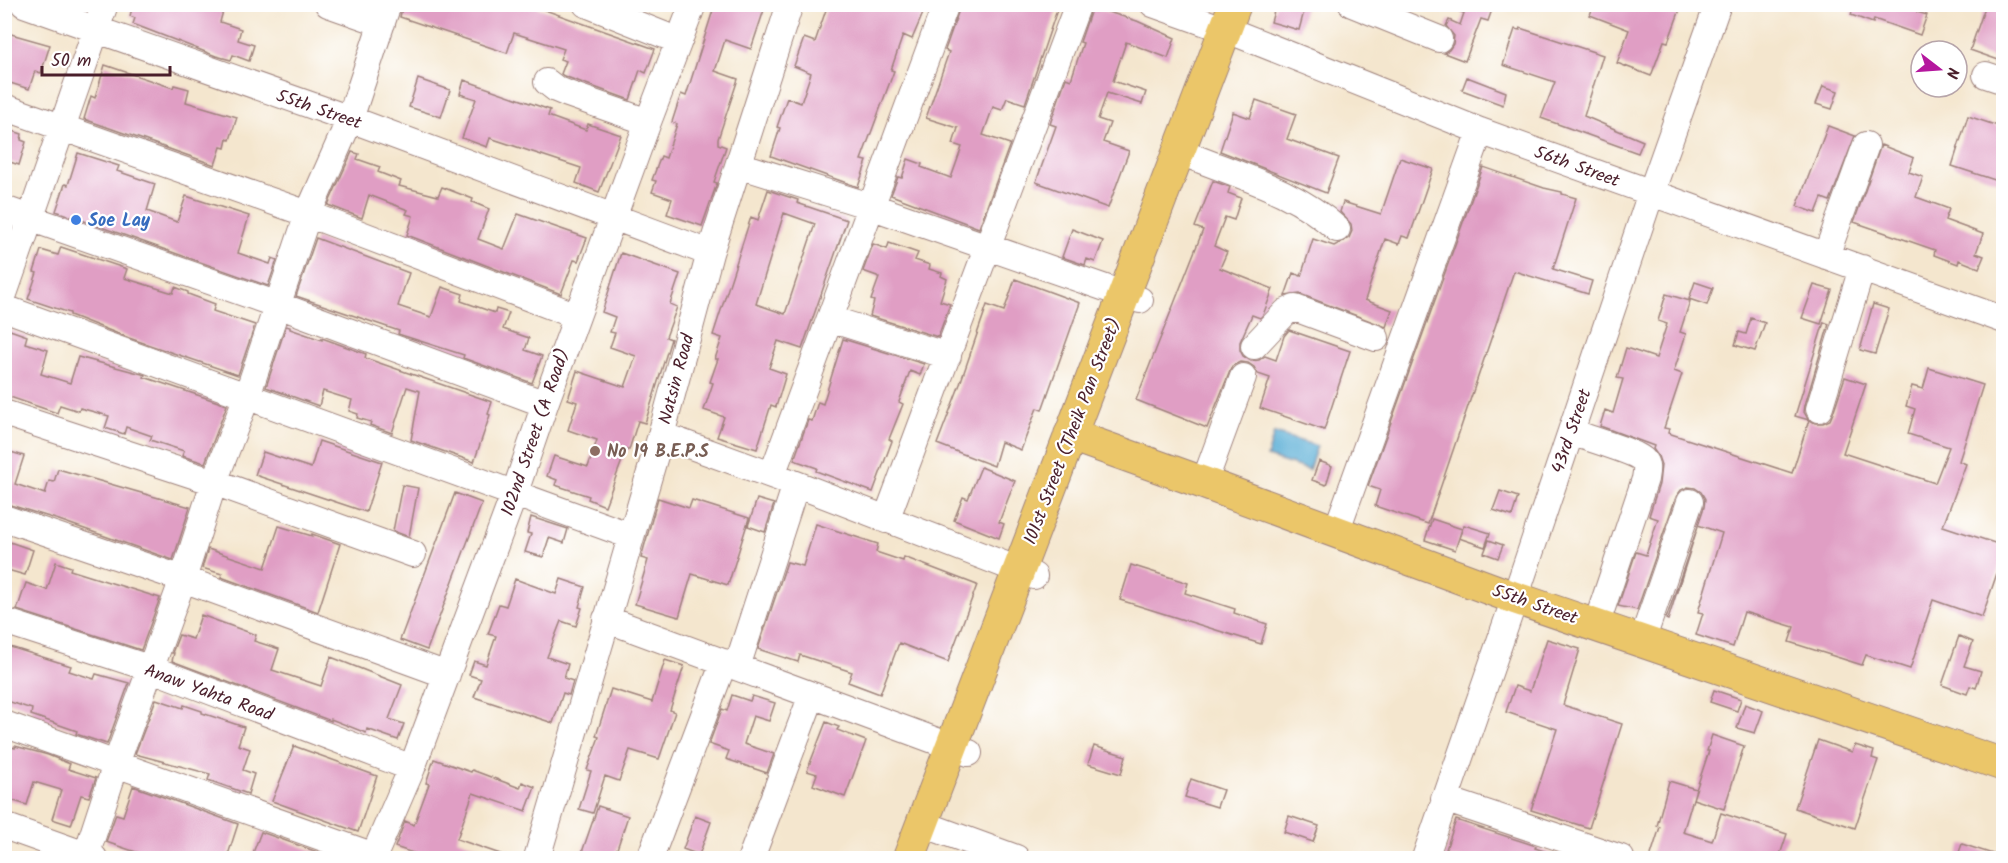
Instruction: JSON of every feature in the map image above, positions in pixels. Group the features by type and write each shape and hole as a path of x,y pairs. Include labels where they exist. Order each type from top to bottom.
{"main road":[{"name":"101st Street (Theik Pan Street)","path":"909,858 932,838 960,750 1132,298 1233,23 1252,4"},
{"name":"101st Street (Theik Pan Street)","path":"1132,298 1193,157 1233,23"},
{"name":"55th Street","path":"1078,438 1515,598 2004,765"}],"street":[{"name":"55th Street","path":"24,4 350,119 710,253"},
{"path":"4,294 105,4"},
{"path":"4,826 90,857 116,764 152,669 214,482 247,396 308,214 350,119 385,14 328,4"},
{"path":"586,4 679,41"},
{"name":"102nd Street (A Road)","path":"373,857 412,768 447,675 693,4"},
{"name":"Natsin Road","path":"537,858 661,435 710,253 790,4"},
{"path":"772,475 873,207 946,4"},
{"path":"886,520 1077,4"},
{"name":"56th Street","path":"1153,4 1233,23 1480,131 2004,320"},
{"path":"1352,4 1439,39"},
{"name":"43rd Street","path":"1425,858 1651,193 1718,4"},
{"path":"547,82 567,94 648,122"},
{"path":"4,107 308,214 577,316"},
{"path":"1336,532 1480,131"},
{"path":"1826,256 1866,145"},
{"path":"1193,157 1294,199 1321,214 1337,229"},
{"path":"739,165 873,207 1132,298"},
{"path":"4,209 278,304 545,404"},
{"path":"1819,410 1862,268"},
{"path":"4,308 631,536"},
{"path":"1254,346 1286,312 1295,308 1376,338"},
{"path":"830,319 948,356"},
{"path":"1204,483 1244,377"},
{"path":"4,413 214,482 413,554"},
{"path":"1571,432 1633,454 1643,459 1647,468 1596,626"},
{"path":"661,435 796,484 1026,573"},
{"path":"650,858 730,664 796,484"},
{"path":"1642,641 1689,502"},
{"path":"4,518 183,579 447,675"},
{"path":"606,620 960,750"},
{"name":"Anaw Yahta Road","path":"4,621 152,669 412,768"},
{"path":"751,858 812,695"},
{"path":"4,724 373,857"},
{"path":"1444,799 1621,858"},
{"path":"932,838 1016,858"}],"water":[{"path":"1274,433 1317,446 1309,470 1267,457"}],"building":[{"path":"133,4 225,4 220,22 241,29 238,40 254,45 249,61 233,55 231,60 216,56 133,24 135,18 130,16"},
{"path":"403,4 528,4 655,49 646,73 640,70 630,100 561,74 566,61 560,59 564,49 514,33 507,53 400,17"},
{"path":"715,4 766,4 751,49 725,40 715,71 738,79 718,139 718,144 726,147 714,182 717,183 702,226 667,214 672,199 652,192 656,181 652,180 661,156 666,158 677,124 672,122 681,94 686,96"},
{"path":"828,4 927,4 912,39 903,35 891,70 894,71 861,160 867,161 858,187 771,156 780,128 777,127 787,98 801,103 811,73 794,66 804,38 815,42"},
{"path":"961,4 1059,4 1025,104 1007,98 1002,110 993,107 983,135 1010,144 979,228 891,195 898,177 902,178 908,159 922,164 921,167 951,178 962,147 953,144 958,128 926,118 949,52 945,50"},
{"path":"1276,4 1306,4 1299,30 1271,22"},
{"path":"1447,4 1494,4 1488,21 1481,19 1465,61 1444,53 1453,44 1454,36 1446,26 1449,20 1460,25 1464,13 1446,7"},
{"path":"1594,4 1682,4 1668,42 1664,41 1651,76 1617,63 1629,30 1590,15"},
{"path":"1854,4 1920,4 1917,12 1927,15 1920,35 1874,19 1873,23 1851,15"},
{"path":"1986,4 2004,4 2004,62 1970,50"},
{"path":"1092,7 1137,21 1175,38 1168,58 1126,42 1113,81 1146,92 1142,104 1107,93 1098,119 1110,123 1103,142 1129,151 1108,208 1036,182 1056,126 1050,124 1066,78 1071,80 1083,43 1080,42"},
{"path":"1520,28 1603,55 1584,116 1643,141 1638,153 1541,118 1555,82 1503,65 1515,29 1520,30"},
{"path":"4,32 50,45 41,73 35,71 29,89 4,81"},
{"path":"105,65 173,88 174,85 189,89 186,102 237,117 230,140 227,139 225,148 221,147 215,165 84,119 91,96 95,98"},
{"path":"1467,77 1506,92 1503,105 1462,90"},
{"path":"418,79 450,90 441,117 409,107"},
{"path":"464,80 550,110 548,116 586,130 588,124 621,135 599,192 576,183 581,168 490,138 487,147 462,138 476,99 460,94"},
{"path":"1823,86 1838,91 1832,109 1816,104"},
{"path":"1256,100 1296,114 1287,139 1339,158 1326,193 1220,151 1233,112 1250,118"},
{"path":"1968,116 2004,128 2004,183 1952,166"},
{"path":"1828,126 1855,136 1830,201 1822,198 1816,213 1797,206"},
{"path":"4,128 22,134 21,140 26,142 19,165 4,160"},
{"path":"1881,145 1914,158 1909,172 1923,177 1916,197 1949,209 1945,220 1983,234 1976,253 1984,256 1979,268 1959,260 1958,264 1934,255 1935,250 1854,222"},
{"path":"352,152 359,154 357,159 380,167 378,172 401,181 399,186 438,196 442,187 473,199 472,202 489,209 478,239 504,249 518,214 587,238 578,261 574,260 561,294 407,235 413,216 406,214 408,210 369,195 362,218 328,205"},
{"path":"78,153 119,166 117,171 155,184 147,211 177,222 186,196 249,216 238,253 270,264 272,258 277,260 268,286 56,211 65,184 68,185"},
{"path":"1400,158 1433,169 1409,238 1402,236 1399,244 1385,239 1365,300 1392,310 1386,327 1300,294 1285,296 1293,273 1301,276 1313,239 1334,246 1349,238 1352,231 1351,224 1340,212 1343,202 1381,214"},
{"path":"1483,167 1576,198 1553,269 1592,281 1588,294 1514,271 1428,524 1375,506 1380,490 1368,486"},
{"path":"1213,181 1230,187 1228,193 1241,198 1234,220 1225,217 1214,246 1227,252 1220,268 1273,289 1263,315 1260,318 1252,315 1240,342 1243,356 1251,361 1265,356 1276,360 1284,336 1289,330 1350,351 1324,430 1260,408 1270,378 1258,374 1248,363 1240,362 1232,366 1207,428 1136,400 1203,230 1195,227"},
{"path":"768,190 798,200 797,203 847,220 802,349 778,341 769,368 786,374 776,407 771,405 757,449 717,437 724,417 704,410 713,383 710,382 722,338 713,335 751,217 758,220","holes":["784,213 815,224 785,314 756,304"]},
{"path":"1072,229 1103,241 1095,262 1087,259 1085,265 1062,257"},
{"path":"316,238 409,273 398,306 431,317 442,287 463,294 461,301 495,313 496,309 509,313 503,329 529,338 525,350 542,356 532,383 463,358 464,355 398,334 399,331 296,296"},
{"path":"889,243 918,253 915,260 930,265 929,269 942,273 941,276 947,279 940,301 950,304 938,337 870,316 874,301 871,300 879,278 863,271 873,244 887,249"},
{"path":"61,247 127,269 124,278 173,293 175,287 188,292 188,294 215,304 213,311 255,325 238,375 129,338 70,315 70,313 28,299 37,273 34,272 41,250 58,255"},
{"path":"621,253 680,274 670,304 677,307 666,337 671,339 645,423 638,421 629,450 626,450 605,506 588,499 589,496 555,485 557,480 547,476 554,456 588,467 597,440 568,430 577,402 568,399 577,371 625,387 636,356 610,347 615,333 610,332 615,317 602,312"},
{"path":"1015,279 1080,303 1042,410 1037,408 1021,450 1001,442 994,466 937,444 987,305 1004,311"},
{"path":"1695,282 1713,288 1707,305 1689,299"},
{"path":"1814,285 1832,290 1821,324 1802,318"},
{"path":"1666,294 1690,301 1680,332 1686,334 1674,371 1682,374 1664,428 1669,429 1668,433 1792,473 1809,420 1795,416 1824,322 1829,324 1804,412 1808,419 1815,423 1830,420 1845,377 1866,384 1843,453 1935,483 1949,447 1908,434 1915,409 1906,406 1912,386 1923,389 1929,368 1983,385 1959,461 1966,464 1943,526 2004,546 2004,553 1982,617 1933,600 1910,669 1866,655 1862,665 1789,642 1794,627 1744,612 1733,647 1696,635 1703,613 1698,612 1722,533 1698,525 1705,499 1701,492 1688,487 1681,490 1676,497 1637,610 1618,606 1636,552 1646,555 1658,519 1649,516 1659,484 1661,465 1653,449 1654,446 1600,426 1605,410 1613,413 1623,379 1617,378 1626,348 1656,358 1667,324 1658,321"},
{"path":"1873,304 1889,309 1875,354 1860,350"},
{"path":"1751,318 1765,323 1755,351 1735,345 1739,332 1746,334"},
{"path":"286,326 366,354 365,358 492,402 488,414 490,415 474,462 411,440 420,391 407,387 392,433 370,425 371,422 357,418 358,414 349,411 352,400 323,391 319,406 266,387"},
{"path":"10,330 27,336 25,343 48,350 41,374 70,383 78,357 142,374 145,375 144,377 227,405 205,463 182,456 184,451 150,440 152,436 126,427 124,434 105,428 109,416 60,405 57,413 4,395 4,346"},
{"path":"843,339 924,364 920,375 910,371 899,402 903,404 889,439 892,441 873,492 816,471 817,468 794,460 808,420 812,421 818,402 823,404"},
{"path":"319,441 382,462 366,512 255,475 263,452 311,468"},
{"path":"4,450 24,456 15,484 45,494 49,481 54,482 58,469 190,507 173,560 4,503"},
{"path":"1319,461 1332,466 1326,485 1312,480"},
{"path":"981,467 1015,481 999,522 1004,524 999,538 954,520 963,497 968,499"},
{"path":"402,485 418,488 409,537 393,531"},
{"path":"1500,491 1518,497 1512,516 1493,510"},
{"path":"455,493 482,503 427,650 400,640"},
{"path":"658,498 689,508 692,500 749,518 728,585 692,574 679,617 635,604 648,560 641,558"},
{"path":"757,499 774,504 765,532 748,526"},
{"path":"531,517 568,529 564,543 549,538 543,557 525,552 531,534 527,533"},
{"path":"1432,519 1462,529 1455,550 1425,540"},
{"path":"816,524 878,544 876,552 903,561 904,557 977,585 948,662 899,643 880,694 848,682 852,672 800,655 798,662 758,649 787,562 803,566"},
{"path":"1464,525 1490,533 1485,547 1459,538"},
{"path":"279,526 340,544 318,612 202,568 208,549 265,568"},
{"path":"1698,526 1668,620 1666,619"},
{"path":"4,540 33,550 25,575 4,569"},
{"path":"1489,540 1503,545 1498,558 1484,553"},
{"path":"56,562 71,567 70,570 160,598 141,650 17,610 26,583 47,590"},
{"path":"1131,565 1188,583 1185,593 1235,609 1234,613 1267,624 1261,644 1120,600"},
{"path":"515,579 556,594 561,579 585,587 576,626 561,621 547,657 568,664 564,678 573,681 569,695 563,693 553,723 474,697 481,679 469,675 474,661 486,665 496,636 488,634 499,604 506,606"},
{"path":"201,615 256,635 254,641 279,649 272,670 321,686 331,657 402,685 389,719 404,724 398,740 367,729 366,733 331,719 331,721 172,661 174,653 172,653 179,635 193,639"},
{"path":"1959,636 1973,642 1964,666 1981,671 1976,688 1970,686 1967,694 1942,685"},
{"path":"1547,639 1580,649 1563,705 1622,724 1589,828 1531,810 1557,729 1506,712 1515,686 1530,691"},
{"path":"7,646 71,666 69,671 94,679 96,674 129,683 107,744 31,715 32,709 4,700 4,654"},
{"path":"665,660 684,666 670,710 675,712 659,759 630,750 619,781 605,776 593,813 579,809 591,771 587,770 599,737 596,736 611,689 652,702"},
{"path":"1714,690 1741,699 1737,711 1710,702"},
{"path":"732,695 750,701 752,696 775,703 769,721 753,716 744,744 774,754 767,773 726,759 729,751 709,744 722,709 727,711"},
{"path":"156,699 183,708 184,705 244,727 238,745 250,749 243,770 254,774 248,794 208,780 210,774 135,754"},
{"path":"1745,704 1763,711 1755,733 1737,728"},
{"path":"826,722 839,727 837,730 866,741 845,797 813,785 817,774 807,771"},
{"path":"1712,735 1744,746 1724,809 1693,799"},
{"path":"1818,740 1852,752 1855,745 1874,751 1872,758 1878,760 1855,828 1795,808"},
{"path":"4,745 48,755 70,764 68,769 96,778 89,797 81,795 71,825 52,819 61,790 34,782 27,805 4,798"},
{"path":"294,746 377,776 358,832 272,801"},
{"path":"1094,746 1126,756 1121,774 1088,764"},
{"path":"434,759 520,788 522,782 535,787 526,811 473,793 457,839 506,856 505,858 428,858 395,847 405,821 414,825 429,784 426,783"},
{"path":"1191,779 1223,790 1217,807 1185,797"},
{"path":"1669,781 1696,789 1683,832 1712,841 1721,813 1787,834 1779,858 1650,858 1660,827 1657,826"},
{"path":"133,786 238,824 227,858 154,858 106,842 116,814 123,816"},
{"path":"598,806 628,816 614,858 580,858"},
{"path":"695,816 711,822 699,855 683,849"},
{"path":"1289,816 1319,826 1313,842 1284,832"},
{"path":"1456,820 1536,846 1535,848 1559,856 1559,858 1443,858"},
{"path":"261,832 320,853 333,858 251,858"},
{"path":"1962,844 1999,856 1999,858 1957,858"}],"place":[{"name":"Soe Lay","path":"76,220"},
{"name":"No 19 B.E.P.S","path":"595,451"}]}
